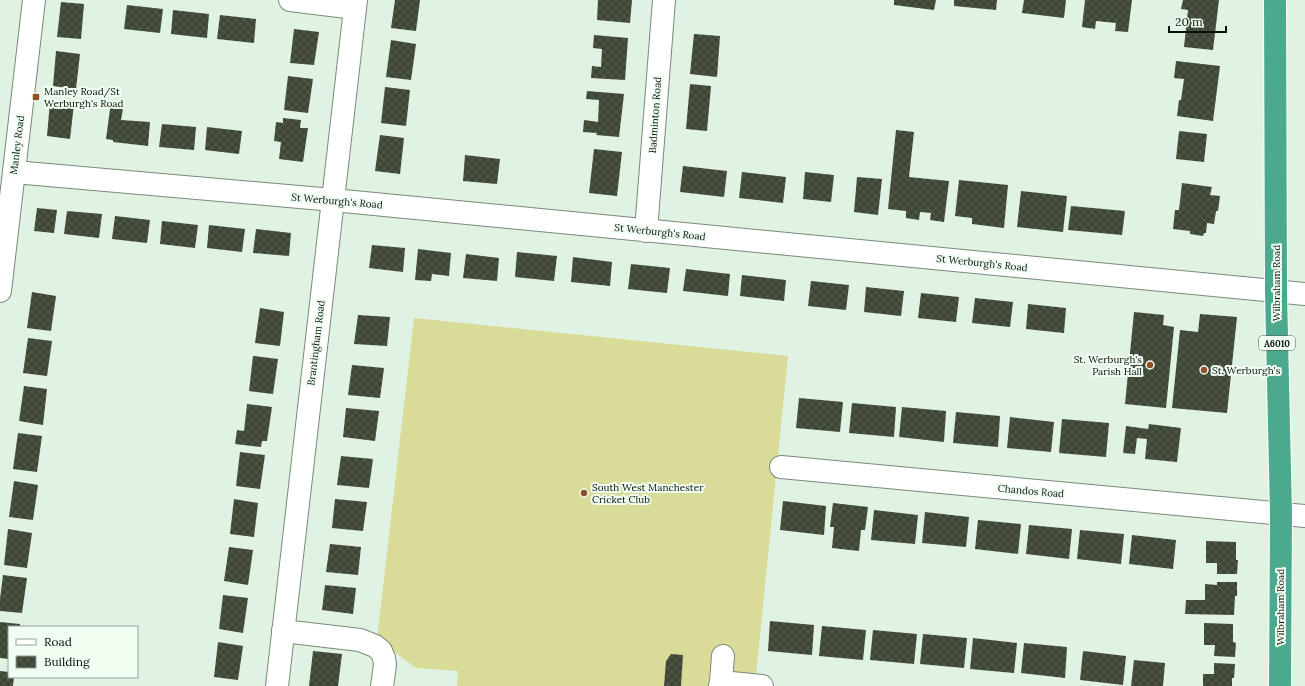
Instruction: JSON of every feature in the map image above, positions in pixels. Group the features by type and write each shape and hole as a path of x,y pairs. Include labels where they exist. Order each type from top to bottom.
{"highway":[{"name":"Wilbraham Road","path":"1275,0 1276,292 1280,514 1280,686"}],"street":[{"name":"Manley Road","path":"0,290 10,159 34,0"},
{"path":"290,0 356,4"},
{"name":"Badminton Road","path":"646,231 664,0"},
{"name":"Brantingham Road","path":"277,686 356,4"},
{"name":"St Werburgh's Road","path":"10,159 333,200 1305,294"},
{"name":"Chandos Road","path":"780,467 1305,516"},
{"path":"283,631 360,640 375,646 381,651 384,658 385,664 382,686"},
{"path":"723,656 720,684 762,686"}],"green space":[{"name":"South West Manchester Cricket Club","path":"414,318 788,356 755,686 457,686 458,671 416,668 377,639"}],"building":[{"path":"395,0 420,0 416,31 391,28"},
{"path":"598,0 632,0 630,23 597,20"},
{"path":"894,0 936,0 934,10 894,5"},
{"path":"954,0 997,0 996,10 954,6"},
{"path":"1024,0 1066,0 1064,18 1022,13"},
{"path":"1085,0 1132,0 1128,32 1115,31 1116,23 1096,21 1095,29 1082,27"},
{"path":"1183,0 1219,0 1213,50 1184,47 1188,10 1181,9"},
{"path":"61,2 84,4 81,39 57,37"},
{"path":"127,5 163,9 160,33 124,29"},
{"path":"173,10 209,14 207,38 171,34"},
{"path":"220,15 256,19 254,43 217,39"},
{"path":"294,29 319,32 314,65 290,63"},
{"path":"694,34 720,36 717,77 690,74"},
{"path":"594,35 628,38 625,80 591,78 592,66 601,67 602,49 593,48"},
{"path":"391,40 416,44 411,80 386,77"},
{"path":"56,51 80,54 76,89 53,86"},
{"path":"1176,61 1220,66 1213,121 1177,116 1184,79 1174,78"},
{"path":"288,76 313,79 308,113 284,110"},
{"path":"690,84 711,86 707,131 686,129"},
{"path":"385,87 410,90 406,126 381,123"},
{"path":"587,91 624,94 619,137 583,132 584,120 598,122 599,100 586,99"},
{"path":"50,102 74,104 70,139 47,136"},
{"path":"111,102 124,103 121,120 150,122 148,146 113,142 113,140 106,139"},
{"path":"283,118 301,120 300,128 308,128 303,162 279,159 281,142 274,141 276,122 283,123"},
{"path":"162,124 196,127 194,150 159,147"},
{"path":"207,127 242,131 239,154 205,150"},
{"path":"896,130 914,132 909,177 949,181 944,222 930,220 931,213 920,212 919,220 906,218 906,211 888,209"},
{"path":"1179,131 1207,134 1204,162 1176,159"},
{"path":"380,135 404,138 400,174 375,171"},
{"path":"594,149 622,152 617,196 589,193"},
{"path":"465,155 500,159 497,184 463,181"},
{"path":"683,166 727,171 724,197 680,192"},
{"path":"742,172 786,177 783,203 739,198"},
{"path":"805,172 834,175 831,202 803,199"},
{"path":"857,177 882,179 878,215 854,212"},
{"path":"959,180 1008,185 1004,228 972,224 972,218 955,216"},
{"path":"1182,183 1212,187 1210,195 1220,196 1214,224 1207,223 1206,233 1204,233 1203,236 1190,234 1190,231 1173,229 1175,210 1179,210"},
{"path":"1021,191 1067,196 1063,232 1017,227"},
{"path":"1071,206 1125,211 1122,235 1068,230"},
{"path":"37,208 57,210 54,233 34,231"},
{"path":"67,211 102,214 99,238 64,234"},
{"path":"115,216 150,220 147,243 112,239"},
{"path":"162,221 198,225 195,248 160,244"},
{"path":"209,225 245,229 242,252 207,248"},
{"path":"256,229 291,233 289,256 253,253"},
{"path":"372,245 405,248 403,272 369,268"},
{"path":"418,249 451,253 449,276 432,274 431,281 415,280"},
{"path":"517,252 557,256 554,281 515,277"},
{"path":"466,254 499,258 497,281 463,278"},
{"path":"573,257 612,262 610,286 571,282"},
{"path":"631,264 670,268 667,293 628,289"},
{"path":"686,269 730,274 728,296 683,291"},
{"path":"742,275 786,280 784,301 740,296"},
{"path":"811,281 849,285 846,310 808,306"},
{"path":"866,287 904,291 901,316 864,312"},
{"path":"32,292 56,296 51,331 27,328"},
{"path":"921,293 959,297 956,322 918,318"},
{"path":"975,298 1013,302 1010,327 972,323"},
{"path":"1028,304 1066,308 1064,333 1026,329"},
{"path":"260,308 284,312 280,346 255,343"},
{"name":"St. Werburgh's Parish Hall","path":"1134,312 1164,315 1163,325 1174,327 1166,408 1125,404"},
{"name":"St. Werburgh's","path":"1200,314 1237,317 1227,413 1172,408 1180,330 1198,332"},
{"path":"358,315 390,317 387,346 354,344"},
{"path":"28,338 52,341 47,376 23,373"},
{"path":"253,356 278,359 273,394 249,391"},
{"path":"352,365 384,368 380,398 348,395"},
{"path":"24,386 47,389 43,425 19,421"},
{"path":"799,398 843,402 840,432 796,428"},
{"path":"852,403 896,407 894,437 849,433"},
{"path":"247,404 272,407 267,441 262,441 261,447 235,444 237,430 244,431"},
{"path":"902,407 946,411 944,442 899,437"},
{"path":"346,408 379,411 375,441 343,437"},
{"path":"956,412 1000,416 998,447 953,443"},
{"path":"1010,417 1054,422 1051,452 1007,448"},
{"path":"1062,419 1109,423 1106,457 1059,453"},
{"path":"1149,424 1181,428 1177,462 1145,459 1147,439 1137,438 1135,454 1123,453 1126,426 1148,429"},
{"path":"18,433 42,436 37,472 13,469"},
{"path":"240,452 265,455 260,489 236,486"},
{"path":"341,456 373,459 369,488 337,485"},
{"path":"14,481 38,485 33,520 9,517"},
{"path":"234,499 258,503 254,537 230,534"},
{"path":"335,499 367,502 363,531 332,528"},
{"path":"783,501 826,506 824,535 780,530"},
{"path":"833,503 868,507 865,530 861,530 859,551 832,548 834,527 830,527"},
{"path":"874,510 918,515 915,544 871,540"},
{"path":"925,512 969,517 966,547 922,543"},
{"path":"978,520 1021,524 1018,554 975,549"},
{"path":"1029,525 1072,529 1069,559 1026,554"},
{"path":"8,529 32,533 27,568 4,565"},
{"path":"1080,530 1124,534 1121,564 1077,559"},
{"path":"1132,535 1176,540 1173,569 1129,564"},
{"path":"1206,541 1236,542 1236,560 1238,560 1237,574 1217,574 1217,563 1206,563"},
{"path":"330,544 361,547 358,575 326,572"},
{"path":"229,547 253,550 248,585 224,581"},
{"path":"3,575 27,578 22,613 0,611"},
{"path":"1217,582 1237,582 1237,596 1235,596 1234,615 1185,614 1186,600 1205,600 1205,584 1217,585"},
{"path":"325,585 356,588 353,614 322,610"},
{"path":"223,595 248,598 243,633 219,629"},
{"path":"770,621 814,625 812,655 768,651"},
{"path":"0,622 20,624 20,626 8,626 8,659 0,658"},
{"path":"1204,623 1233,624 1233,642 1236,643 1235,657 1214,656 1215,645 1204,645"},
{"path":"822,626 866,630 863,660 819,656"},
{"path":"873,630 917,634 914,664 870,660"},
{"path":"923,634 967,638 964,668 920,664"},
{"path":"973,638 1017,643 1014,673 970,669"},
{"path":"218,642 243,646 238,680 214,677"},
{"path":"1024,643 1067,647 1065,678 1021,673"},
{"path":"313,651 342,654 338,686 309,686"},
{"path":"1083,651 1126,656 1123,685 1080,680"},
{"path":"671,654 683,655 681,686 664,686 666,661"},
{"path":"1134,660 1165,663 1163,686 1131,686"},
{"path":"1214,663 1235,664 1232,686 1203,686 1203,674 1214,674"},
{"path":"0,671 8,672 8,678 14,678 13,686 0,686"}],"place":[{"name":"Manley Road/St Werburgh's Road","path":"36,97"},
{"name":"St. Werburgh's Parish Hall","path":"1150,365"},
{"name":"St. Werburgh's","path":"1204,370"},
{"name":"South West Manchester Cricket Club","path":"584,493"}]}
